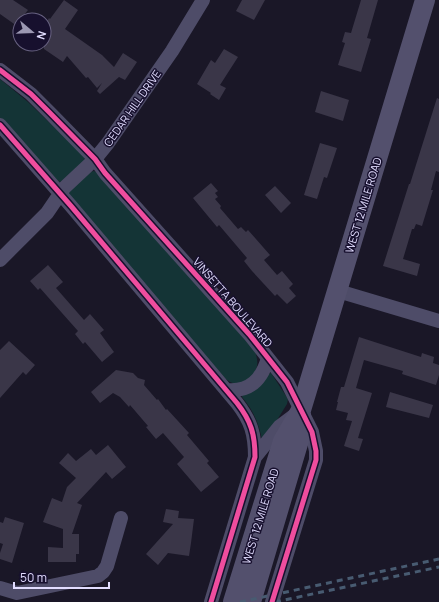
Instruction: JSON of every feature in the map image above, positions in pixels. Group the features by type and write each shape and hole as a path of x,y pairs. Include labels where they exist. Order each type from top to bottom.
{"main road":[{"name":"WEST 12 MILE ROAD","path":"233,602 283,441 301,410 425,0"},
{"name":"WEST 12 MILE ROAD","path":"251,602 300,437 301,410"}],"street":[{"name":"CEDAR HILL DRIVE","path":"0,260 47,213 64,188 95,159 108,144 163,64 203,0"},
{"name":"VINSETTA BOULEVARD","path":"0,70 32,94 95,159 249,334 287,382 312,432 316,451 316,460 272,602"},
{"path":"0,125 60,193 227,390 245,412 251,423 255,442 255,457 211,602"},
{"path":"338,290 439,321"},
{"name":"VINSETTA BOULEVARD","path":"227,390 243,389 251,386 262,373 268,358"},
{"path":"255,457 280,426 301,410"},
{"path":"0,588 17,593 98,576 104,572 107,566 121,518"}],"green space":[{"path":"0,79 28,102 80,152 85,159 84,164 64,181 59,182 0,118"},
{"path":"94,171 100,174 255,351 257,365 251,379 236,384 230,382 223,376 67,193 89,172"},
{"path":"271,373 288,399 287,404 264,441 262,440 255,417 242,395 258,387 264,382 268,374"}],"building":[{"path":"0,0 13,0 28,10 26,12 12,12 12,22 0,14"},
{"path":"64,0 78,10 65,29 102,55 114,67 123,53 137,62 125,80 119,77 100,94 97,91 102,83 97,88 67,56 63,62 48,52 52,52 52,16"},
{"path":"242,0 265,0 254,20 236,11"},
{"path":"361,0 378,0 367,38 371,39 361,72 338,65 345,43 342,42 345,32 351,33"},
{"path":"224,49 238,57 220,85 226,88 219,100 197,84 211,60 215,63"},
{"path":"321,91 349,100 343,121 315,112"},
{"path":"437,98 439,99 439,172 436,171 431,190 433,190 422,226 416,224 414,229 412,229 403,259 420,264 417,276 383,266"},
{"path":"320,143 337,148 327,178 324,177 317,199 304,195"},
{"path":"211,183 218,191 215,193 218,197 215,199 221,206 220,208 238,229 241,227 246,232 248,230 270,255 264,260 277,275 282,271 293,284 289,288 296,296 287,304 277,294 275,296 252,271 244,261 247,258 219,225 217,227 193,198"},
{"path":"275,186 291,203 281,213 265,195"},
{"path":"48,265 63,282 56,288 84,320 90,314 104,330 100,333 114,352 102,362 85,342 83,344 75,334 78,331 40,288 38,290 30,281"},
{"path":"359,337 421,357 422,353 434,357 433,363 439,365 439,375 436,385 402,374 403,371 364,360 356,388 372,393 358,438 363,439 359,451 344,446 352,421 346,420 348,413 336,410 341,387 344,387"},
{"path":"9,341 35,365 26,375 23,372 0,398 0,350"},
{"path":"116,370 133,373 138,378 145,380 144,385 189,433 187,435 209,461 207,463 219,477 201,492 177,464 184,457 163,433 156,439 146,427 148,426 130,405 129,407 120,397 113,393 100,403 91,392"},
{"path":"390,392 433,405 429,418 386,407"},
{"path":"108,445 126,467 112,479 106,472 77,503 82,505 72,534 79,534 79,554 76,554 76,562 48,562 48,547 63,548 63,529 43,522 52,498 62,502 67,487 76,478 59,463 68,453 76,461 91,449 96,455"},
{"path":"166,509 179,511 178,518 194,519 191,543 189,556 168,553 158,565 146,554 173,524 163,522"},
{"path":"5,517 24,523 12,563 0,559 3,544 0,543 0,522 3,523"}],"railway":[{"path":"240,602 439,559"},
{"path":"275,602 439,567"}],"cycle path":[{"path":"0,70 31,94 95,159 105,173 249,334 287,382 312,432 316,451 316,460 272,602"},
{"path":"0,125 71,206 237,403 249,422 253,435 255,457 211,602"}]}
